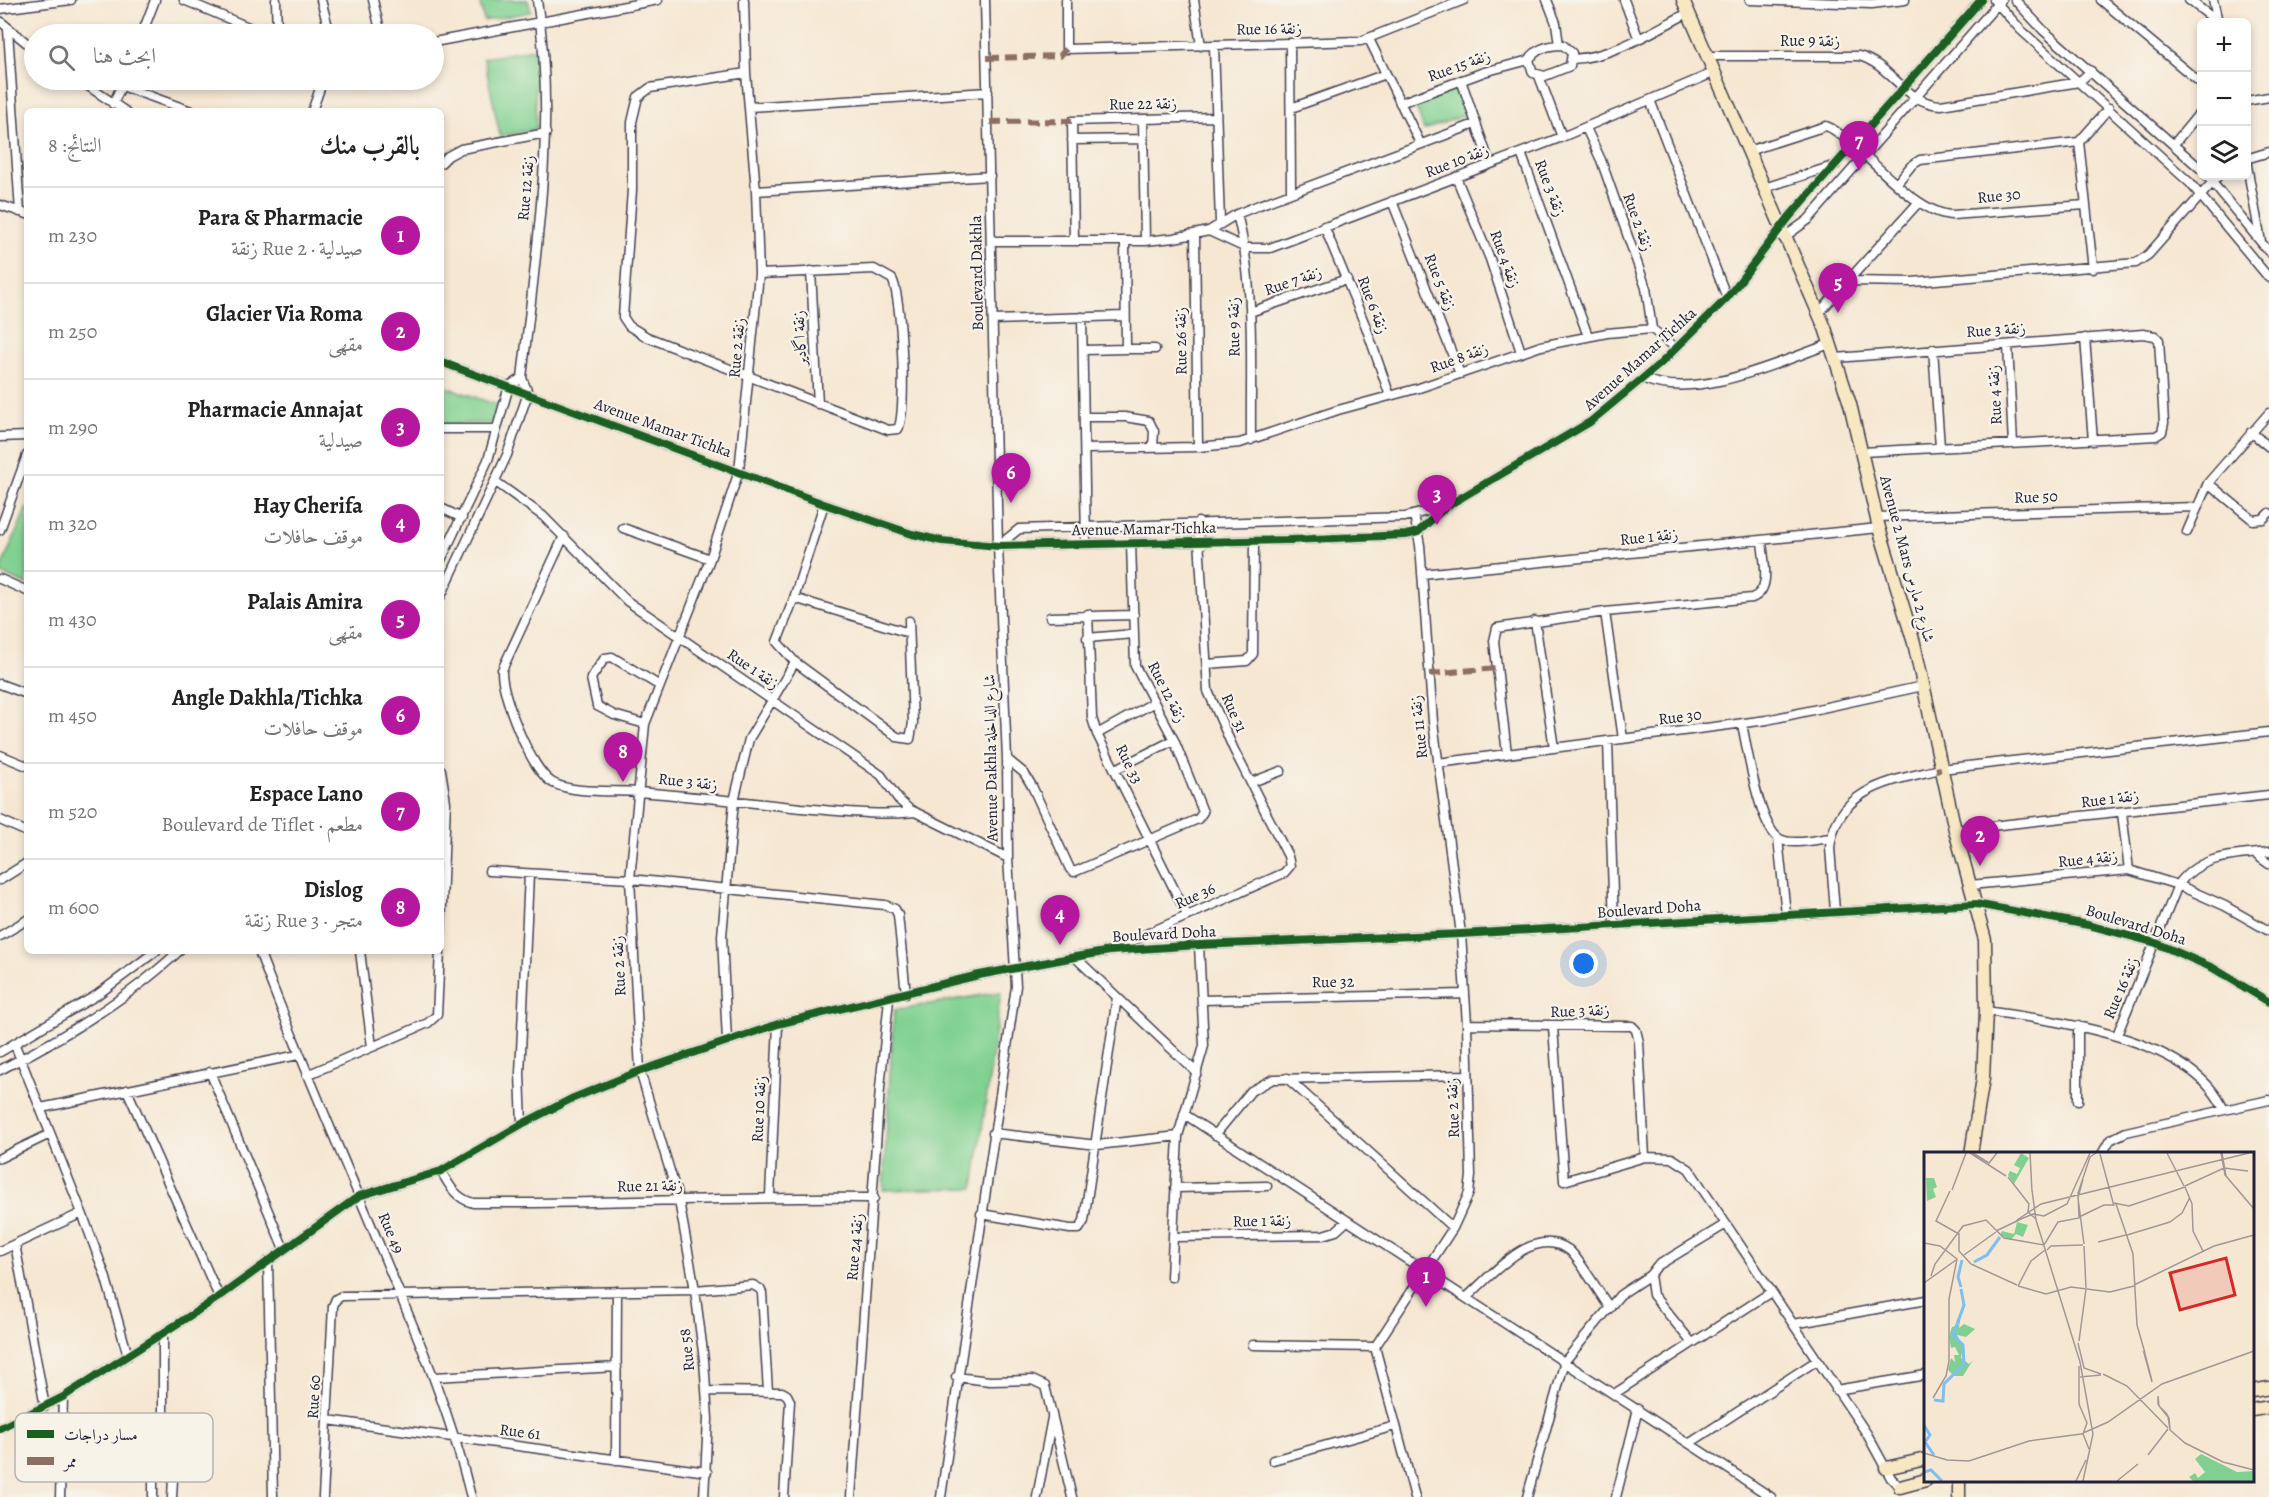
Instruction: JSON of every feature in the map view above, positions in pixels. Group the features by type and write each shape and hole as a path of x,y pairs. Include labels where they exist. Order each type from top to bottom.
{"street":[{"path":"0,9 71,0"},
{"path":"146,24 155,0"},
{"path":"184,0 241,24"},
{"path":"276,0 277,24"},
{"path":"321,0 327,24"},
{"path":"373,0 379,24"},
{"name":"Rue 12 زنقة","path":"528,393 522,378 546,133 537,0"},
{"path":"444,40 653,0"},
{"name":"Rue 2 زنقة","path":"679,1201 639,1071 630,879 645,724 710,559 739,471 759,274 756,191 746,73 744,0"},
{"name":"Boulevard Dakhla","path":"985,0 998,546"},
{"name":"Rue 16 زنقة","path":"1066,0 1066,49 1290,44 1369,39 1444,4 1464,0"},
{"path":"1194,0 1201,46"},
{"path":"1547,0 1556,23 1559,45 1570,49 1573,59"},
{"path":"1623,0 1638,37"},
{"name":"Avenue 2 Mars شارع 2 مارس","path":"1683,0 1819,313 1836,358 1862,452 1878,523 1914,643 1939,770 1976,904 1986,950 1986,1011 1980,1110 1971,1152"},
{"path":"1750,0 1853,4 1904,1"},
{"path":"1783,233 1836,165 1981,0"},
{"path":"2015,0 2043,30 2197,165"},
{"path":"2101,0 2197,80"},
{"path":"2189,0 2213,18"},
{"path":"2213,0 2217,18"},
{"path":"1783,233 1808,220 1997,1 2021,30 2109,108 2200,194 2269,278"},
{"path":"1539,76 1566,69 1573,59 1599,55 1688,13"},
{"path":"0,21 24,42"},
{"path":"0,205 23,213 8,30"},
{"path":"1369,39 1420,143"},
{"path":"1290,44 1291,192"},
{"path":"1214,45 1220,223"},
{"name":"Rue 15 زنقة","path":"1400,103 1461,80 1529,60 1534,52 1559,45"},
{"name":"Rue 9 زنقة","path":"1706,56 1859,56 1872,62 1914,98"},
{"path":"1529,60 1530,69 1539,76 1562,137"},
{"path":"1914,98 1928,104 1941,105 2079,82 2091,71"},
{"path":"746,73 650,88 638,97 632,122 632,190 622,312 629,326 646,337 888,430 898,429 902,421 899,303 892,279 879,270 759,274"},
{"name":"Rue 10 زنقة","path":"1209,231 1246,248 1270,248 1586,128 1713,73"},
{"path":"1291,108 1386,74"},
{"path":"1461,80 1490,164"},
{"path":"93,90 120,108"},
{"path":"113,104 120,90"},
{"path":"140,90 184,108"},
{"path":"313,108 319,90"},
{"path":"749,107 988,92"},
{"path":"2251,100 2269,97"},
{"path":"1650,100 1726,297"},
{"path":"1897,183 1911,166 1922,160 2079,142 2109,108"},
{"path":"2174,144 2197,116"},
{"name":"Rue 22 زنقة","path":"1072,140 1072,120 1216,117"},
{"path":"1143,119 1145,241"},
{"path":"992,242 1145,241 1195,235 1209,231 1237,214 1291,192 1475,124"},
{"path":"1748,151 1821,126 1831,128 1865,154 1918,203 1819,313"},
{"name":"Rue 2 زنقة","path":"1586,128 1600,160 1646,288 1652,329"},
{"path":"444,160 461,150 546,133"},
{"path":"1074,241 1072,140 1143,139"},
{"path":"2079,142 2093,268"},
{"path":"2251,158 2269,152"},
{"name":"Rue 3 زنقة","path":"1521,153 1588,336"},
{"path":"1764,188 1836,165"},
{"path":"756,191 990,176"},
{"name":"Rue 4 زنقة","path":"1456,177 1492,265 1521,352"},
{"path":"1850,281 1896,283 2093,268 2143,260 2210,180"},
{"path":"2214,180 2269,252"},
{"path":"2250,180 2261,243"},
{"name":"Rue 5 زنقة","path":"1392,201 1460,374"},
{"name":"Rue 30","path":"1918,203 1943,215 2085,205"},
{"name":"Rue 9 زنقة","path":"1237,214 1246,248 1250,312 1251,440"},
{"name":"Rue 6 زنقة","path":"1324,226 1347,279 1390,396"},
{"name":"Avenue Mamar Tichka","path":"444,363 824,504 912,534 942,541 998,546 1395,537 1418,532 1447,506 1581,428 1612,407 1676,348 1726,297 1771,242 1783,233"},
{"name":"Rue 26 زنقة","path":"1195,235 1198,447"},
{"path":"1125,241 1126,349"},
{"name":"زنقة اگادير","path":"811,271 818,404"},
{"name":"Rue 7 زنقة","path":"1250,312 1347,279"},
{"path":"993,320 1125,316"},
{"path":"1082,317 1086,544"},
{"path":"1652,329 1676,348"},
{"name":"Rue 8 زنقة","path":"1085,449 1198,447 1251,440 1338,410 1460,374 1521,352 1588,336 1652,329"},
{"name":"Rue 3 زنقة","path":"1836,358 2143,334 2157,337 2164,413 2162,432 2142,439 2093,441"},
{"path":"1862,452 2093,441 2085,338"},
{"path":"1644,379 1672,386 1703,384 1830,344"},
{"name":"Rue 4 زنقة","path":"2008,345 2013,444"},
{"path":"1083,350 1155,349"},
{"path":"1933,350 1940,447"},
{"path":"444,555 488,460 509,386 522,378"},
{"path":"444,590 496,482 528,393"},
{"path":"2187,532 2208,483 2269,413"},
{"path":"1084,417 1125,417 1149,421 1154,431 1153,448"},
{"path":"444,429 497,429"},
{"path":"2251,432 2269,447"},
{"path":"0,438 24,436"},
{"path":"0,530 23,482"},
{"name":"Rue 1 زنقة","path":"496,482 532,506 564,536 615,591 680,639 881,775 899,800 915,812 1008,858"},
{"path":"2208,483 2249,518 2260,520 2269,513"},
{"path":"824,504 794,598 777,642 795,662 897,737 910,739 913,723 909,621"},
{"name":"Avenue Mamar Tichka","path":"998,546 1019,529 1414,515 1447,506"},
{"name":"Rue 50","path":"1878,523 2196,507"},
{"path":"444,509 462,518"},
{"name":"Rue 11 زنقة","path":"1414,515 1418,532 1438,762 1461,934"},
{"name":"Rue 31","path":"1198,522 1208,691 1288,856 1290,866"},
{"name":"Rue 1 زنقة","path":"1422,574 1762,541 1878,523"},
{"path":"623,528 710,559"},
{"name":"Rue 3 زنقة","path":"564,536 504,663 503,683 528,748 546,778 568,788 638,792 868,814 915,812"},
{"path":"1207,664 1247,661 1253,654 1254,541"},
{"path":"1507,754 1494,641 1496,631 1501,626 1605,612 1756,597 1765,585 1762,541"},
{"name":"Rue 12 زنقة","path":"1131,543 1135,666 1174,740 1203,812 1198,819 1149,842"},
{"name":"Avenue Dakhla شارع الداخلة","path":"940,1497 956,1377 1016,986 1008,858 1007,759 998,546"},
{"path":"0,579 24,590"},
{"path":"794,598 909,633"},
{"path":"1605,612 1623,739"},
{"path":"1050,617 1088,614 1134,615"},
{"name":"Rue 33","path":"1088,614 1087,638 1092,718 1097,734 1187,915"},
{"path":"1535,621 1554,748"},
{"path":"1087,638 1134,634"},
{"path":"645,724 614,715 597,706 591,678 605,658 612,657 660,686"},
{"path":"727,1041 722,936 734,801 749,739 795,662"},
{"path":"0,684 24,693"},
{"name":"Rue 30","path":"1438,762 1742,724 1816,711 1923,686"},
{"path":"1097,734 1153,703"},
{"path":"1742,724 1760,800 1768,824 1778,838 1786,914"},
{"path":"1835,911 1832,838 1849,807 1866,790 1877,785 1939,770 2269,732"},
{"path":"1116,769 1174,740"},
{"path":"1608,741 1614,925"},
{"path":"0,755 24,765"},
{"path":"1007,759 1024,773 1032,786 1074,873 1149,842"},
{"path":"1252,782 1281,771"},
{"path":"444,780 446,802 444,853"},
{"name":"Rue 1 زنقة","path":"1955,830 2269,795"},
{"path":"2122,813 2128,870"},
{"path":"0,820 24,831"},
{"path":"1778,838 1787,841 1832,838"},
{"path":"2178,885 2189,872 2209,860 2269,852"},
{"path":"2255,854 2269,864"},
{"path":"0,880 24,865"},
{"name":"Rue 36","path":"1110,951 1284,873 1290,866"},
{"name":"Rue 4 زنقة","path":"1970,885 2128,870 2178,885 2216,902 2269,931"},
{"path":"489,871 630,879 885,905 895,909 898,915 906,994"},
{"path":"522,1124 520,1074 529,874"},
{"name":"Rue 16 زنقة","path":"2117,1035 2178,885"},
{"name":"Boulevard Doha","path":"32,1413 63,1397 219,1297 359,1196 441,1171 522,1124 571,1099 639,1071 778,1024 1075,957 1110,951 1200,945 1461,934 1976,904 2088,925 2156,943 2213,968 2269,1002"},
{"path":"0,936 24,922"},
{"name":"Rue 2 زنقة","path":"1375,1347 1453,1228 1469,1193 1471,1176 1467,1024 1461,934"},
{"path":"1171,1277 1178,1136 1203,1046 1200,945"},
{"path":"0,1052 97,995 152,954"},
{"path":"157,954 165,964"},
{"path":"0,1070 84,1022 135,988 176,954"},
{"name":"Rue 49","path":"261,954 298,1055 434,1377 457,1439 471,1497"},
{"path":"360,954 372,1047"},
{"path":"307,1075 429,1023 437,1016 440,954"},
{"path":"1075,957 1197,1073"},
{"name":"Rue 32","path":"1202,1000 1465,994"},
{"path":"981,1214 1070,1229 1079,1228 1084,1221 1117,997"},
{"name":"Rue 24 زنقة","path":"851,1497 880,1088 889,999"},
{"path":"1986,1011 2078,1026 2117,1035 2193,1071 2211,1086 2224,1110"},
{"name":"Rue 10 زنقة","path":"770,1196 778,1024"},
{"name":"Rue 3 زنقة","path":"1467,1024 1553,1028 1624,1024 1636,1030 1645,1157"},
{"path":"2078,1026 2078,1101"},
{"path":"1553,1028 1564,1181 1645,1157 1672,1158 1689,1169 1867,1434 1886,1468 1900,1487 1924,1481"},
{"path":"15,1045 105,1275 128,1356"},
{"path":"41,1108 298,1055"},
{"path":"210,1072 284,1248"},
{"path":"1215,1135 1251,1091 1273,1079 1467,1075"},
{"path":"1287,1078 1453,1228"},
{"path":"127,1090 219,1297"},
{"path":"2103,1152 2110,1140 2126,1132 2269,1100"},
{"path":"1184,1114 1347,1221 1467,1296 1771,1497"},
{"path":"993,1133 1097,1145 1178,1136"},
{"path":"0,1158 50,1134"},
{"name":"Rue 21 زنقة","path":"441,1171 453,1192 462,1200 473,1203 679,1201 770,1196 874,1197"},
{"path":"1175,1188 1267,1186"},
{"name":"Rue 58","path":"679,1201 695,1290 706,1391 707,1472 704,1497"},
{"path":"0,1251 82,1213"},
{"name":"Rue 1 زنقة","path":"1173,1237 1323,1235 1336,1231 1347,1221"},
{"path":"1527,1497 1565,1361 1620,1295 1650,1275 1657,1266 1726,1224"},
{"path":"1467,1296 1514,1255 1537,1243 1554,1244 1570,1251 1610,1308"},
{"path":"15,1244 45,1407"},
{"path":"268,1261 273,1497"},
{"path":"1650,1275 1653,1294 1692,1343"},
{"path":"401,1297 695,1290 753,1285 760,1289 768,1392"},
{"path":"616,1460 617,1291"},
{"path":"1614,1394 1771,1292"},
{"name":"Rue 60","path":"324,1497 336,1299 342,1296 401,1297"},
{"path":"1793,1324 1924,1300"},
{"path":"163,1413 164,1333"},
{"path":"1253,1346 1375,1347 1415,1497"},
{"path":"1690,1443 1816,1360"},
{"path":"434,1377 618,1367"},
{"path":"1836,1390 1924,1375"},
{"path":"956,1377 1037,1381 1047,1390 1072,1497"},
{"path":"2254,1391 2269,1388"},
{"path":"706,1391 784,1393 790,1401 784,1497"},
{"path":"63,1397 63,1413"},
{"path":"2254,1410 2269,1407"},
{"path":"1616,1497 1638,1409"},
{"path":"1038,1497 1053,1413"},
{"name":"Rue 61","path":"328,1420 707,1472"},
{"name":"Boulevard Doha","path":"0,1428 15,1421"},
{"path":"1273,1460 1395,1426"},
{"path":"1886,1468 1924,1459"},
{"path":"60,1482 60,1497"},
{"path":"172,1497 173,1482"}],"green space":[{"path":"479,0 528,0 531,12 484,21"},
{"path":"534,49 536,129 500,136 484,58"},
{"path":"1456,89 1465,115 1424,130 1415,104"},
{"path":"444,386 500,406 496,423 444,424"},
{"path":"24,514 24,584 0,571"},
{"path":"1001,992 974,1188 883,1190 894,1010"}],"marked path":[{"path":"987,58 1060,56 1066,49"},
{"path":"990,122 1072,121"},
{"path":"1429,674 1497,668"},
{"path":"1936,770 1941,769"}],"cycle path":[{"path":"444,363 824,504 912,534 942,541 998,546 1290,540 1406,535 1418,532 1447,506 1590,422 1660,364 1727,298 1790,216 1981,0"},
{"path":"30,1413 63,1397 219,1297 359,1196 441,1171 522,1124 571,1099 640,1071 778,1024 979,975 1110,951 1461,934 1976,904 2088,925 2156,943 2213,968 2269,1002"},
{"path":"0,1428 15,1421"}],"place":[{"name":"Espace Lano","path":"1859,171"},
{"name":"Palais Amira","path":"1838,313"},
{"name":"Angle Dakhla/Tichka","path":"1011,503"},
{"name":"Pharmacie Annajat","path":"1437,525"},
{"name":"Dislog","path":"623,782"},
{"name":"Glacier Via Roma","path":"1980,866"},
{"name":"Hay Cherifa","path":"1060,945"},
{"name":"Para & Pharmacie","path":"1426,1307"}]}
